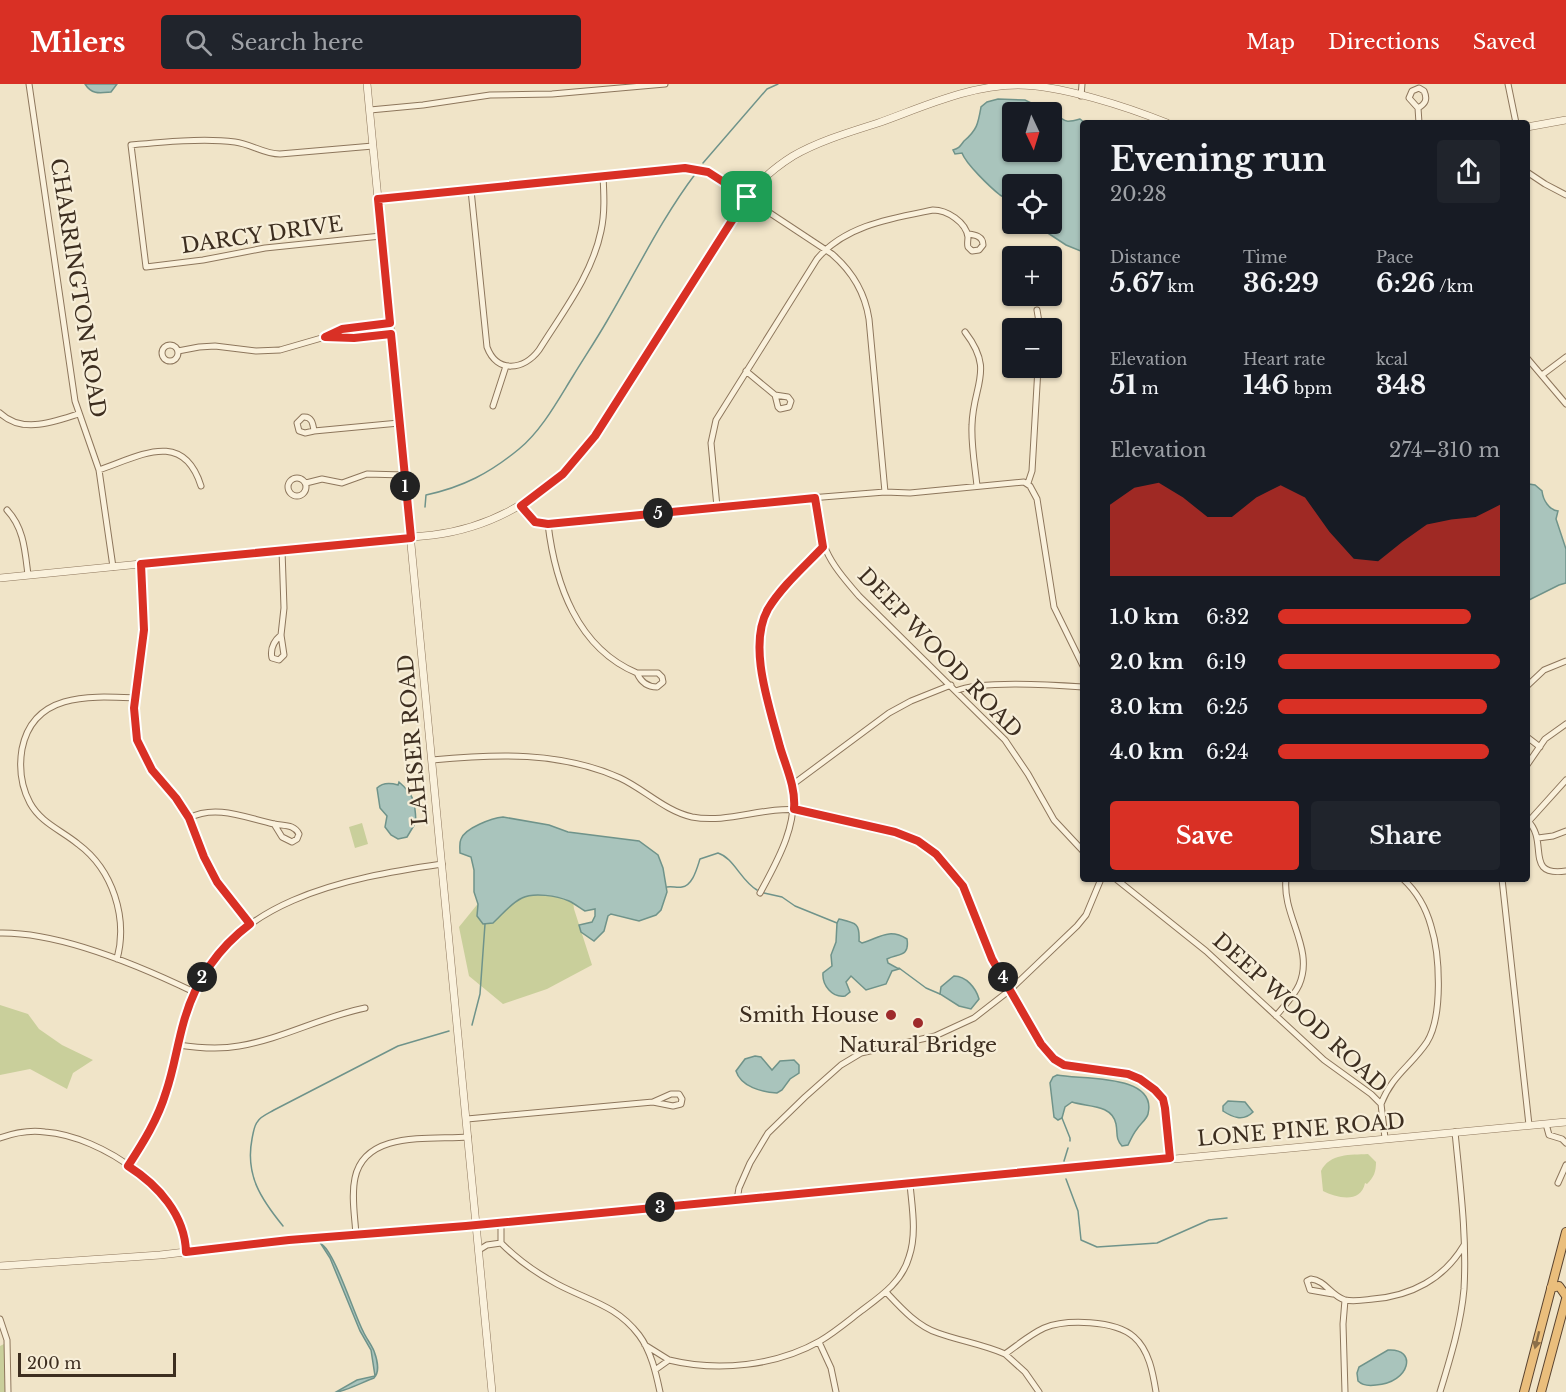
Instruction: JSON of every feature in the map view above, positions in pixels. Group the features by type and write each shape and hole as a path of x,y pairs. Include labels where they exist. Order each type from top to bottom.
{"highway":[{"path":"1524,1392 1566,1232"},
{"path":"1559,1257 1566,1267"},
{"path":"1541,1392 1566,1297 1559,1286 1551,1288"}],"street":[{"name":"CHARRINGTON ROAD","path":"29,84 78,414 99,470 113,567"},
{"name":"LAHSER ROAD","path":"367,84 492,1392"},
{"path":"370,110 423,105 490,94 552,94 665,84"},
{"path":"1081,96 1082,84"},
{"path":"1508,84 1515,120"},
{"path":"0,578 411,538 466,529 488,522 521,506 563,474 595,436 747,197 766,176 801,152 964,93 992,86 1018,85 1047,88 1157,120"},
{"path":"1418,108 1419,120"},
{"path":"1530,126 1566,120"},
{"name":"DARCY DRIVE","path":"373,146 280,154 269,153 235,142 130,145 147,267 203,260 265,248 381,236"},
{"path":"378,199 692,168 708,172 825,249 853,276 861,291 867,311 885,492"},
{"path":"1530,174 1566,195"},
{"path":"471,190 487,347 495,360 506,366 519,366 533,358 584,277 594,256 602,230 603,176"},
{"path":"717,507 712,451 716,420 825,249 839,238 855,230 933,210 945,211 952,215 968,234"},
{"path":"1037,310 1038,318"},
{"path":"178,351 215,346 250,351 289,348 342,329 390,323"},
{"path":"965,332 977,350 981,370 981,382 972,423 977,486"},
{"path":"325,337 354,338 391,334"},
{"path":"1542,375 1566,357"},
{"path":"1530,361 1566,404"},
{"path":"494,406 506,366"},
{"path":"746,371 775,395"},
{"path":"1037,378 1032,471 1028,483 1037,499 1054,605 1080,660"},
{"path":"0,413 11,421 29,425 78,414"},
{"path":"314,431 399,423"},
{"path":"99,470 148,453 170,450 190,462 197,472 201,486"},
{"path":"306,483 322,479 342,483 367,474 404,475"},
{"path":"521,506 535,522 548,524 885,492 910,493 1028,483"},
{"name":"DEEP WOOD ROAD","path":"815,498 823,547 835,568 859,596 1005,740 1028,774 1054,820 1080,848"},
{"path":"7,510 16,519 21,532 28,575"},
{"path":"548,524 557,575 574,615 588,636 620,665 637,673 658,673 662,676 663,682 657,687 647,685 640,680 637,673"},
{"path":"760,893 779,857 794,809 792,785 765,686 760,652 761,629 765,615 776,598 823,547"},
{"path":"281,635 284,608 282,550"},
{"path":"141,564 144,637 135,698 134,725 142,754 189,818 204,857 217,882 250,924"},
{"path":"1530,683 1544,670 1566,662"},
{"path":"792,785 889,713 911,701 951,685"},
{"path":"956,691 963,687 1080,687"},
{"path":"117,959 120,918 108,880 88,852 46,822 34,809 23,783 21,756 30,727 40,715 54,705 84,698 135,698"},
{"path":"1530,761 1551,734 1566,724"},
{"path":"1530,739 1540,747"},
{"path":"432,760 510,755 566,761 613,775 675,811 699,818 794,809 895,832 918,841 936,854 963,886 992,959 1035,1036 1054,1059 1072,1067 1128,1074 1147,1084 1163,1099 1167,1116 1170,1158"},
{"path":"1530,818 1566,780"},
{"path":"189,818 202,812 250,817 295,828 299,834 297,839 292,842 285,840 274,824"},
{"path":"1530,824 1538,838 1540,863 1544,869 1552,872 1566,872"},
{"path":"1538,838 1566,831"},
{"path":"128,1166 159,1113 170,1081 184,1020 194,992 217,955 229,942 250,924 288,902 371,876 442,864"},
{"path":"737,1200 739,1188 750,1163 768,1134 805,1096 847,1060 870,1050 947,1032 974,1018 1010,990 1082,920 1100,882"},
{"name":"DEEP WOOD ROAD","path":"1120,882 1206,951 1324,1060 1371,1094 1381,1104 1385,1138"},
{"path":"1276,1016 1298,987 1304,964 1302,947 1286,903 1286,882"},
{"path":"1381,1104 1393,1080 1427,1042 1436,1022 1438,1006 1438,979 1431,924 1415,892 1406,882"},
{"path":"1502,882 1529,1125"},
{"path":"0,933 23,933 48,937 117,959 194,992"},
{"path":"178,1045 207,1048 239,1046 266,1040 323,1018 365,1008"},
{"path":"467,1119 653,1102 675,1093 679,1094 682,1099 681,1104 676,1107 653,1102"},
{"name":"LONE PINE ROAD","path":"0,1266 186,1252 289,1240 501,1223 1566,1122"},
{"path":"1546,1124 1549,1135 1562,1139 1566,1143"},
{"path":"0,1138 28,1132 55,1133 95,1147 128,1166 151,1183 170,1205 183,1232 186,1252"},
{"path":"1440,1392 1462,1302 1464,1244 1455,1132"},
{"path":"357,1234 355,1176 369,1153 384,1144 397,1141 468,1137"},
{"path":"1558,1183 1566,1165"},
{"path":"501,1223 501,1243 527,1267 607,1306 631,1327 645,1344 669,1360 703,1367 740,1366 771,1360 819,1342 886,1292 904,1268 912,1246 910,1184"},
{"path":"479,1250 487,1245 501,1243"},
{"path":"1333,1294 1345,1299 1386,1298 1407,1293 1425,1285 1448,1267 1464,1244"},
{"path":"886,1292 909,1315 929,1329 982,1344 1005,1354 1025,1372 1039,1392"},
{"path":"1345,1299 1343,1324 1345,1392"},
{"path":"0,1319 7,1340 8,1392"},
{"path":"1005,1354 1028,1337 1047,1327 1070,1323 1109,1325 1128,1332 1140,1343 1150,1363 1156,1392"},
{"path":"819,1342 831,1368 836,1392"},
{"path":"645,1344 660,1392"},
{"path":"655,1370 669,1360"}],"green space":[{"path":"362,823 368,844 355,848 349,827"},
{"path":"571,885 574,909 592,965 547,989 503,1004 469,976 459,927 489,890"},
{"path":"0,1005 28,1014 39,1029 62,1045 93,1060 73,1073 67,1089 30,1069 0,1075"},
{"path":"1368,1154 1376,1162 1375,1172 1359,1194 1348,1198 1323,1191 1321,1171 1325,1165 1341,1156"},
{"path":"4,1344 5,1392 0,1392 0,1346"}],"water":[{"path":"85,84 117,84 111,92 100,93 93,92"},
{"path":"998,99 1029,102 1002,102 1002,162 1062,162 1062,118 1070,121 1081,120 1080,251 1049,234 1062,234 1062,174 1002,174 1002,196 968,163 962,153 955,154 953,150 960,147 974,130 981,107 987,102"},
{"path":"1530,484 1542,491 1549,507 1558,511 1556,519 1566,549 1566,583 1530,600"},
{"path":"399,782 413,799 416,822 407,837 398,839 391,835 385,827 387,816 380,808 377,788 387,784 398,785"},
{"path":"503,817 549,825 568,832 639,841 658,855 663,868 667,892 661,910 656,915 639,921 611,914 608,916 604,931 594,941 581,932 579,925 592,922 595,909 585,911 569,901 552,896 533,895 522,898 493,923 483,924 477,916 478,904 474,892 474,870 471,857 460,853 460,842 473,827"},
{"path":"839,919 858,927 859,941 862,943 889,934 907,939 905,952 887,959 888,963 899,969 892,971 886,984 866,990 851,976 846,982 850,992 845,996 832,993 826,986 823,973 832,966 831,955 836,942"},
{"path":"954,976 966,980 976,991 979,999 971,1009 959,1006 940,994 941,987"},
{"path":"761,1057 772,1070 780,1061 794,1060 799,1065 799,1073 777,1093 753,1088 742,1081 736,1071 745,1059"},
{"path":"1057,1075 1115,1081 1141,1091 1148,1101 1148,1114 1128,1145 1122,1146 1120,1143 1114,1118 1110,1113 1098,1107 1072,1102 1065,1107 1062,1118 1058,1120 1054,1117 1050,1083"},
{"path":"1228,1101 1245,1102 1253,1112 1241,1118 1230,1115 1223,1111 1223,1106"},
{"path":"321,1244 338,1270 359,1323 374,1351 377,1365 375,1376 371,1350 360,1331 330,1258"},
{"path":"1388,1350 1404,1354 1406,1366 1403,1373 1388,1383 1369,1385 1358,1381 1359,1367"},
{"path":"375,1376 340,1392 336,1392 357,1380"}],"waterway":[{"path":"703,163 767,89 778,84"},
{"path":"425,507 426,495 452,488 487,472 519,449 535,433 555,405 618,302 660,227 696,173"},
{"path":"667,887 686,886 694,876 700,859 718,853 729,860 746,881 757,890"},
{"path":"764,893 782,897 795,906 837,923"},
{"path":"472,1025 480,994 485,924"},
{"path":"899,968 926,988 940,994"},
{"path":"283,1226 262,1196 253,1175 250,1152 254,1130 259,1119 398,1046 449,1031"},
{"path":"1062,1118 1070,1141"},
{"path":"1064,1161 1068,1148"},
{"path":"1066,1179 1078,1211 1081,1240 1097,1247 1157,1243 1209,1220 1227,1218"}],"place":[{"name":"Smith House","path":"891,1015"},
{"name":"Natural Bridge","path":"918,1023"}],"route":[{"path":"674,168 698,169 708,172 747,197 725,228 595,436 563,474 521,506 535,522 548,524 590,518 815,498 823,547 769,608 762,622 759,641 766,693 792,785 794,809 895,832 918,841 936,854 963,886 992,959 1041,1044 1054,1059 1064,1065 1128,1074 1140,1079 1155,1090 1163,1099 1167,1116 1170,1158 557,1218 289,1240 186,1252 183,1232 170,1205 151,1183 128,1166 159,1113 170,1081 184,1020 198,984 220,951 250,924 217,882 204,857 189,818 176,798 152,770 137,740 133,718 144,630 141,564 411,538 391,334 354,338 325,337 342,329 390,323 378,199 674,168"}]}
